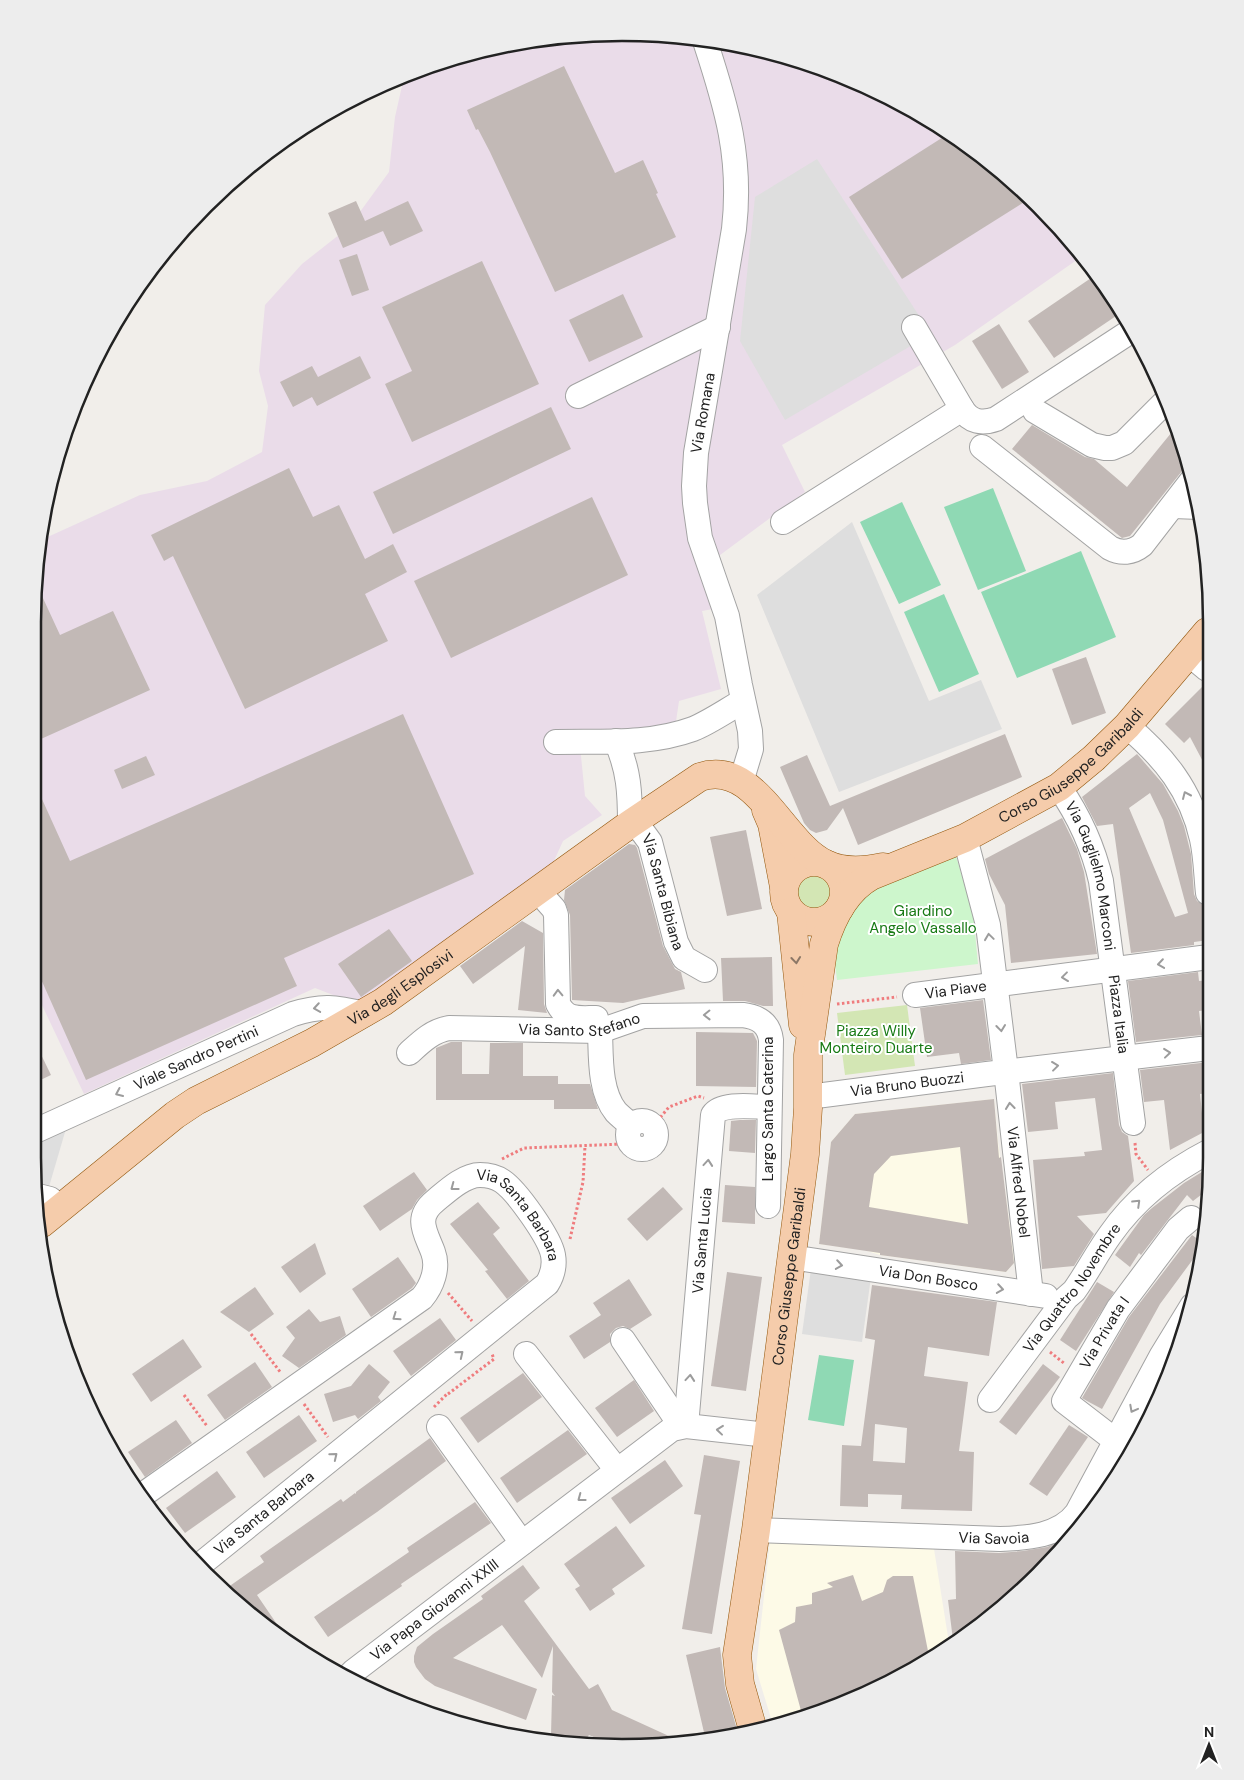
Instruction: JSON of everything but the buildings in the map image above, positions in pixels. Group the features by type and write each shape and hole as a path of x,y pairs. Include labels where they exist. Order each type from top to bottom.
{"main road":[{"name":"Corso Giuseppe Garibaldi","path":"751,1724 740,1684 737,1655 756,1530 806,1148 808,1055 824,944 828,930 852,890 860,882 965,838 1059,787 1094,758 1126,726 1198,662 1203,645"},
{"name":"Via degli Esplosivi","path":"47,1209 186,1108 304,1048 398,992 630,824 700,778 707,775 718,775 750,790"},
{"path":"750,790 800,844 834,869 840,876 843,884 843,902 839,910 831,917 816,922 805,921 788,900 772,824 750,790"},
{"path":"808,1055 799,994 787,879 792,871 800,866 817,862 826,864"},
{"name":"Corso Giuseppe Garibaldi","path":"826,864 848,870 864,871 906,862"}],"street":[{"name":"Via Romana","path":"707,47 730,126 737,170 734,229 695,460 694,494 697,522 705,554 727,616 750,730 750,790"},
{"path":"578,396 718,327"},
{"path":"914,327 965,414 975,420 984,422 996,419 1126,334"},
{"path":"1035,411 1092,445 1112,448 1124,443 1161,405"},
{"path":"784,522 962,409"},
{"path":"982,447 1114,550 1127,552 1138,548 1174,506 1187,488"},
{"path":"1174,506 1192,507"},
{"path":"556,742 646,740 673,735 703,724 743,701"},
{"path":"1126,726 1147,742 1162,758 1184,789 1202,839 1203,848"},
{"path":"616,741 628,778 630,824"},
{"name":"Via Guglielmo Marconi","path":"1059,787 1078,815 1088,837 1098,869 1105,904 1113,971"},
{"name":"Via Santa Bibiana","path":"630,824 642,831 648,838 679,949 684,958 705,970"},
{"path":"965,838 986,914 1006,1071"},
{"path":"538,891 554,909 556,915 558,1004 564,1014 580,1018 643,1016"},
{"path":"1113,971 1203,958"},
{"name":"Piazza Italia","path":"996,985 1113,971 1126,1058 1006,1071"},
{"name":"Via Piave","path":"916,995 996,985"},
{"name":"Viale Sandro Pertini","path":"41,1128 293,1014 316,1008 330,1007 364,1014"},
{"name":"Via Santo Stefano","path":"409,1053 427,1037 449,1028 600,1031 643,1016 743,1015 756,1017"},
{"name":"Largo Santa Caterina","path":"756,1017 765,1023 770,1033 768,1206"},
{"path":"600,1031 603,1075 609,1099 616,1111 639,1132"},
{"path":"1133,1123 1126,1058 1203,1049"},
{"name":"Via Bruno Buozzi","path":"808,1097 1006,1071"},
{"name":"Via Alfred Nobel","path":"1006,1071 1031,1294"},
{"path":"728,1107 770,1107"},
{"name":"Via Santa Lucia","path":"683,1426 712,1120 716,1110 728,1107"},
{"name":"Via Quattro Novembre","path":"990,1400 1066,1298 1074,1291 1102,1246 1125,1216 1160,1183 1203,1155"},
{"name":"Via Santa Barbara","path":"204,1562 547,1284 553,1272 553,1255 547,1239 517,1196 503,1182 488,1176 472,1177 464,1180 433,1203 423,1219 423,1230 435,1258 434,1276"},
{"name":"Via Privata I","path":"1116,1441 1064,1401 1118,1309 1178,1229 1191,1218"},
{"name":"Via Don Bosco","path":"791,1257 1066,1298"},
{"path":"147,1492 416,1303 426,1292 434,1276"},
{"name":"Via Savoia","path":"1103,1483 1116,1441 1176,1330"},
{"path":"623,1340 683,1426 768,1435"},
{"path":"526,1354 617,1470"},
{"name":"Via Papa Giovanni XXIII","path":"354,1673 668,1431 683,1426"},
{"path":"438,1427 522,1542"},
{"name":"Via Savoia","path":"756,1530 962,1539 1031,1537 1060,1528 1072,1520 1094,1497"}],"path":[{"path":"815,1006 916,995"},
{"path":"498,1162 524,1148 585,1146 639,1132 669,1107 698,1096 728,1107"},
{"path":"1133,1123 1136,1154 1146,1169 1160,1183"},
{"path":"568,1246 583,1182 585,1146"},
{"path":"434,1276 484,1335"},
{"path":"1035,1340 1080,1375"},
{"path":"433,1376 448,1394 434,1408 438,1427"},
{"path":"184,1395 218,1442"}],"shaded area":[{"path":"622,41 660,42 735,52 809,72 844,85 879,101 945,139 1005,185 1033,211 1076,260 955,345 782,445 805,492 716,558 718,608 702,611 721,689 679,701 675,728 580,746 585,796 602,815 563,841 553,863 359,1005 315,988 84,1094 41,1003 41,622 42,584 47,537 140,495 207,481 262,452 268,406 259,371 265,305 302,264 349,227 389,172 395,117 402,84 435,72 509,52 584,42"},
{"path":"817,159 931,334 785,420 740,341 755,197"},
{"path":"852,522 929,701 981,680 1002,729 839,792 757,595"},
{"path":"994,1099 998,1142 1015,1262 1006,1272 880,1255 864,1250 819,1244 831,1142 855,1114"},
{"path":"70,1115 46,1197 42,1197 41,1158 41,1128"},
{"path":"811,1269 871,1277 862,1342 802,1334"},
{"path":"770,1541 934,1549 948,1639 945,1641 879,1679 844,1695 771,1719 756,1669"}],"green space":[{"path":"993,488 1026,571 978,590 944,507"},
{"path":"902,502 941,585 899,604 860,522"},
{"path":"1081,551 1116,637 1017,678 981,592"},
{"path":"944,594 979,674 939,692 904,612"},
{"name":"Giardino Angelo Vassallo","path":"955,853 973,912 978,964 837,980 833,948 859,896"},
{"path":"814,873 827,879 833,892 827,905 814,911 801,905 795,892 801,879"},
{"name":"Piazza Willy Monteiro Duarte","path":"907,1005 915,1066 845,1075 837,1013"},
{"path":"819,1355 854,1360 844,1426 808,1420"}]}
